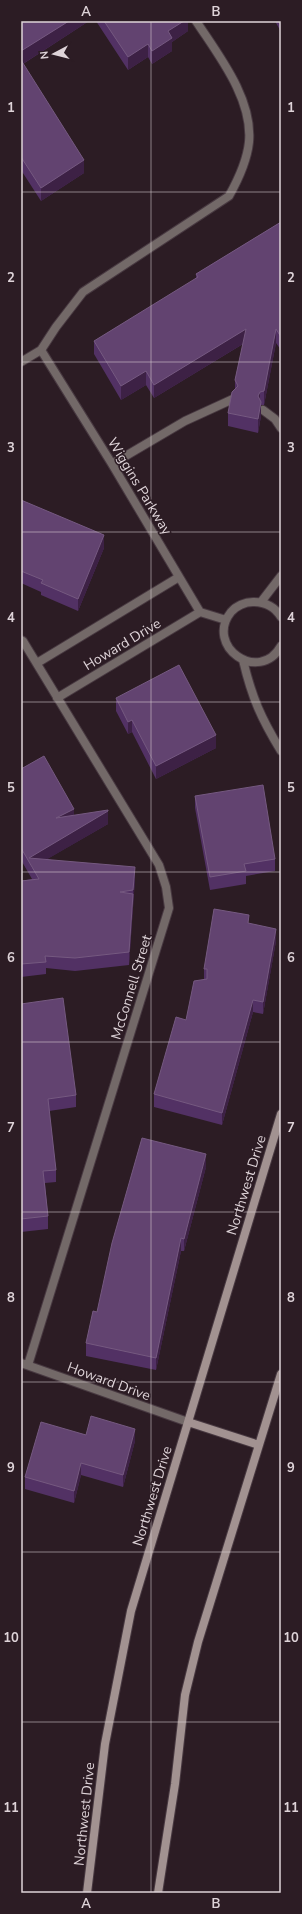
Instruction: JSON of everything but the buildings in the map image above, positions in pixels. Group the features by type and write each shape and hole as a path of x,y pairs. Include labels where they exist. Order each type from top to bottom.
{"main road":[{"name":"Northwest Drive","path":"88,1893 105,1744 131,1611 281,1114"},
{"path":"158,1893 175,1784 185,1695 198,1642 281,1374"},
{"path":"188,1422 259,1445"}],"lane":[{"path":"21,362 42,350 56,327 83,292 228,196 240,176 249,142 247,117 235,82 196,21"},
{"name":"Wiggins Parkway","path":"42,350 200,612"},
{"path":"112,464 185,421 234,400"},
{"path":"263,410 276,419 281,428"},
{"path":"260,602 281,576"},
{"name":"Howard Drive","path":"37,663 179,577"},
{"path":"281,617 270,606 260,602 250,602 240,605 232,611 226,620 224,629 228,648 243,660 253,663 263,662 271,658 281,646"},
{"path":"200,612 226,620"},
{"name":"Howard Drive","path":"58,698 200,612"},
{"name":"McConnell Street","path":"22,641 37,663 158,865 166,887 169,908 25,1364"},
{"path":"243,660 250,690 261,718 281,751"},
{"name":"Howard Drive","path":"25,1364 188,1422"}]}
